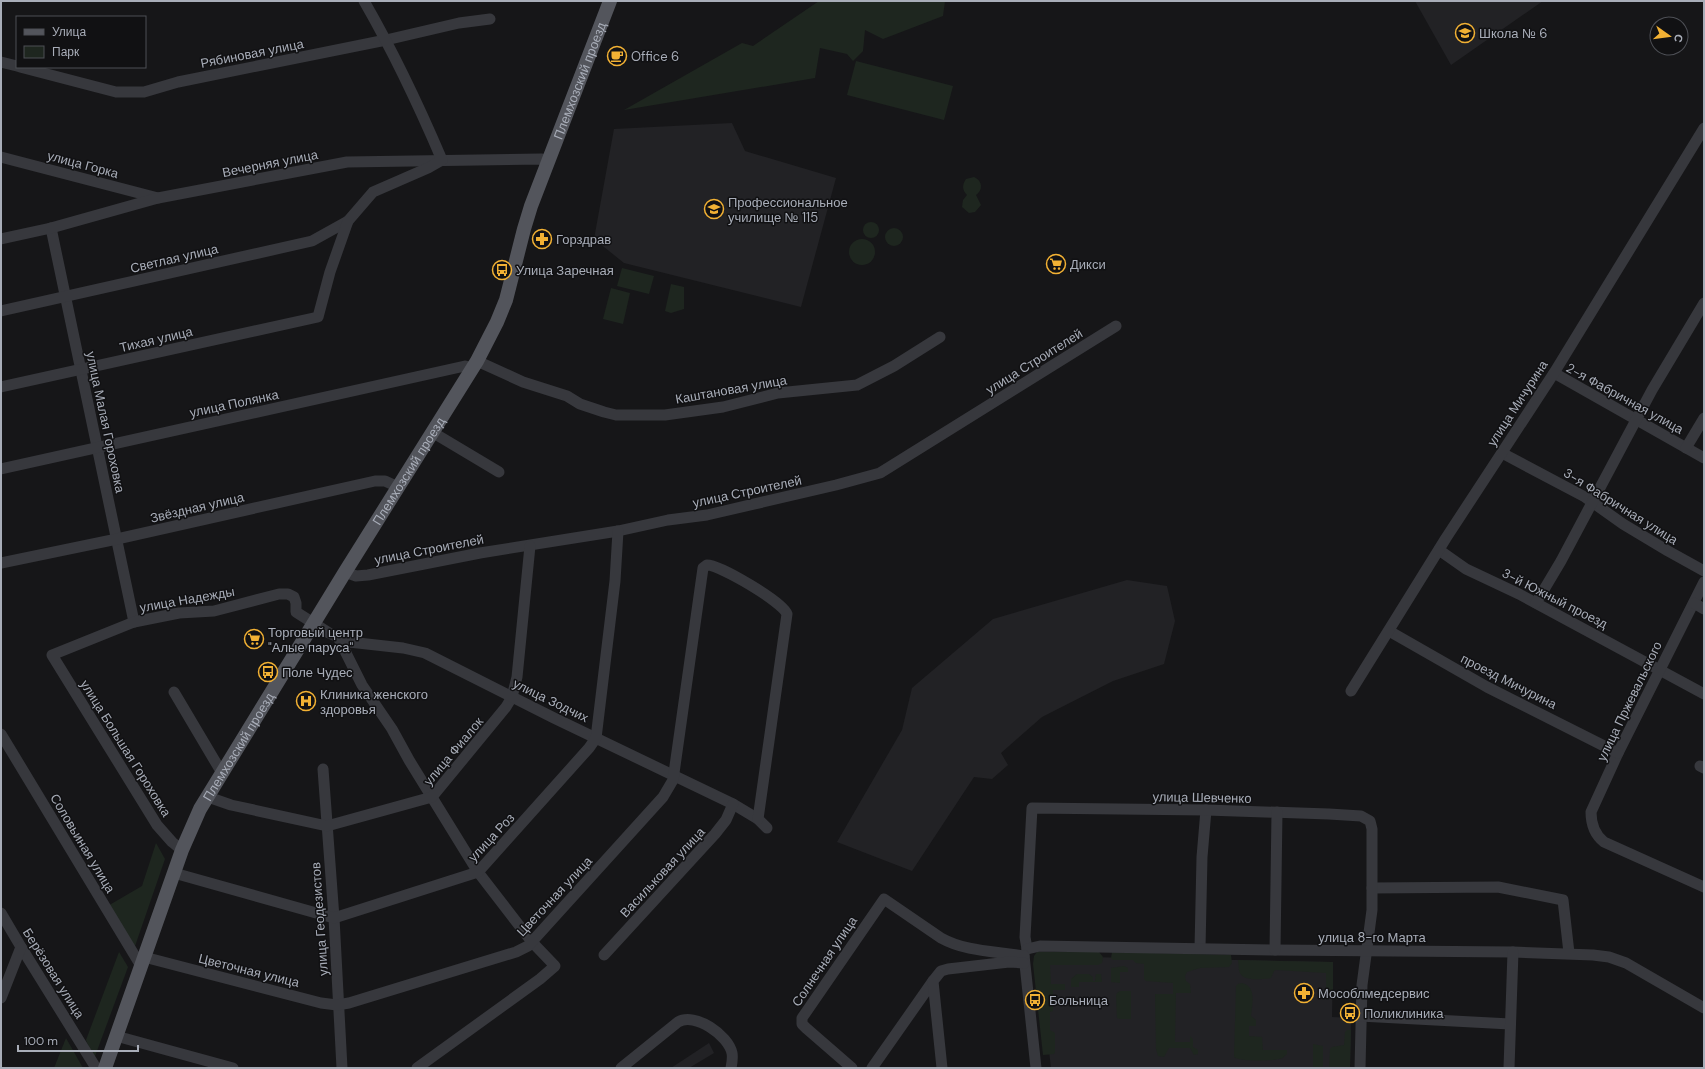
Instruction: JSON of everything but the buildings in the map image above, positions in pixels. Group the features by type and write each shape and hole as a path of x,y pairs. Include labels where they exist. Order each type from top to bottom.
{"main road":[{"name":"Племхозский проезд","path":"104,1068 182,850 194,823 222,773 313,624 475,365 497,322 506,300 527,218 610,1"}],"street":[{"path":"348,221 373,192 428,168 442,160 414,96 386,40 364,1"},
{"name":"Рябиновая улица","path":"22,68 116,92 144,92 178,82 386,40 459,23 490,19"},
{"name":"Рябиновая улица","path":"1,62 16,66"},
{"name":"улица Мичурина","path":"1351,691 1439,550 1554,373 1704,128"},
{"name":"улица Горка","path":"1,157 158,198"},
{"name":"Вечерняя улица","path":"1,239 51,228 158,198 348,162 549,160"},
{"name":"Светлая улица","path":"1,312 312,241 348,221"},
{"name":"Тихая улица","path":"1,388 318,317 330,272 348,221"},
{"name":"улица Малая Гороховка","path":"51,228 134,622"},
{"path":"1536,603 1561,561 1660,376 1704,303"},
{"name":"улица Строителей","path":"345,572 356,576 368,575 480,553 618,531 668,520 700,517 880,473 1116,326"},
{"name":"Каштановая улица","path":"475,365 567,396 580,404 604,412 616,415 665,415 723,407 778,393 857,385 894,366 940,338"},
{"name":"улица Полянка","path":"1,469 475,365"},
{"name":"2-я Фабричная улица","path":"1554,373 1704,458"},
{"path":"1686,448 1704,418"},
{"path":"432,432 499,472"},
{"name":"3-я Фабричная улица","path":"1502,453 1592,502 1652,542 1704,570"},
{"name":"Звёздная улица","path":"1,563 117,539 375,481 385,481 398,487"},
{"path":"596,738 615,582 618,531"},
{"name":"улица Фиалок","path":"208,797 231,806 327,826 432,798 490,729 512,697 517,677 530,546"},
{"name":"3-й Южный проезд","path":"1439,550 1466,569 1536,603 1704,694"},
{"name":"Цветочная улица","path":"142,962 339,1005 358,1001 516,952 532,942 663,797 675,776 703,568 705,566 711,565 741,579 783,608 787,614 758,819"},
{"name":"улица Пржевальского","path":"1702,883 1604,842 1594,830 1591,820 1591,812 1618,753 1704,582"},
{"name":"улица Надежды","path":"52,655 134,622 179,613 214,611 270,596 284,594 294,597 296,612 313,624"},
{"path":"1694,603 1704,609"},
{"name":"улица Зодчих","path":"313,624 338,638 354,643 398,647 421,652 733,804 758,819 767,828"},
{"name":"проезд Мичурина","path":"1389,631 1487,687 1618,753"},
{"path":"338,638 362,685 392,729 432,798 478,872 532,942 555,966 417,1068"},
{"name":"улица Большая Гороховка","path":"52,655 157,825 168,839 182,850"},
{"path":"174,692 222,773"},
{"name":"Соловьиная улица","path":"1,734 142,962"},
{"name":"улица Роз","path":"334,918 478,872 589,748 596,738"},
{"name":"улица Геодезистов","path":"323,769 334,918 342,1068"},
{"name":"Васильковая улица","path":"604,955 716,834 726,820 733,804"},
{"name":"улица Шевченко","path":"1025,956 1032,808 1206,810 1361,816 1370,821 1372,829 1372,888"},
{"path":"1200,948 1202,856 1206,810"},
{"path":"1275,950 1277,812"},
{"path":"174,872 334,918"},
{"path":"1360,1068 1360,1016 1362,984 1371,923 1372,888 1498,887 1563,900 1569,953"},
{"name":"Солнечная улица","path":"852,1068 802,1024 802,1018 884,899 951,944 965,948 1025,956"},
{"name":"Берёзовая улица","path":"1,913 96,1068"},
{"name":"улица 8-го Марта","path":"1025,956 1040,946 1569,953 1601,956 1621,961 1704,1008"},
{"path":"1,998 21,947"},
{"path":"1510,1068 1513,952"},
{"path":"872,1068 941,971 1009,962 1025,956 1036,1068"},
{"path":"933,981 942,1068"},
{"path":"1360,1016 1510,1024"},
{"path":"621,1068 678,1022 688,1018 696,1020 719,1033 726,1040 732,1053 730,1068"},
{"path":"116,1036 234,1068"}],"shaded area":[{"name":"Школа № 6","path":"1415,1 1543,1 1451,65"},
{"name":"Профессиональное училище № 115","path":"732,123 745,151 836,178 801,307 624,263 594,239 614,129"},
{"path":"1127,580 1167,586 1175,621 1164,664 1113,681 1042,717 1001,753 1008,765 992,779 974,777 912,871 837,842 902,730 912,688 993,619"},
{"path":"1038,956 1333,962 1332,1017 1351,1018 1350,1068 1051,1068"},
{"path":"709,1043 714,1053 689,1068 671,1068"}],"green space":[{"path":"819,1 945,1 943,16 883,39 865,30 863,51 853,61 847,54 820,48 815,78 624,110 742,43 753,46"},
{"path":"856,61 953,86 944,120 847,95"},
{"path":"974,177 979,181 981,186 980,191 976,195 981,205 975,212 969,213 962,207 963,200 967,195 963,189 963,185 966,179"},
{"path":"871,222 878,227 879,230 874,237 871,238 864,233 863,230 868,223"},
{"path":"890,228 898,228 903,233 901,244 898,246 890,246 885,241 885,233"},
{"path":"862,239 871,243 875,252 871,261 862,265 853,261 849,252 853,243"},
{"path":"622,268 654,276 649,294 617,286"},
{"path":"671,284 684,287 684,309 671,313 665,311"},
{"path":"611,288 630,293 623,324 603,319"},
{"path":"156,843 165,859 133,952 106,907 142,886"},
{"path":"119,952 128,967 94,1059 86,1040"},
{"path":"1037,952 1099,952 1103,957 1102,963 1098,965 1050,965 1051,984 1065,984 1065,990 1053,990 1053,1011 1050,1012 1050,1030 1055,1033 1054,1054 1043,1055 1033,964 1034,956"},
{"path":"1112,952 1231,955 1232,963 1229,967 1200,968 1187,972 1185,976 1186,981 1190,984 1191,993 1176,993 1175,1042 1190,1042 1190,1036 1193,1039 1193,1047 1198,1050 1198,1054 1194,1055 1190,1048 1169,1048 1164,1057 1158,1056 1156,1049 1155,994 1173,994 1173,983 1146,981 1144,979 1144,964 1136,963 1133,960 1113,960 1111,958"},
{"path":"1238,960 1333,962 1333,994 1326,994 1326,973 1276,970 1271,978 1249,979 1242,976 1240,973"},
{"path":"1124,966 1128,968 1128,972 1120,972 1120,983 1111,982 1111,968"},
{"path":"1077,974 1089,974 1093,977 1093,981 1095,981 1096,974 1101,974 1102,982 1079,982 1079,987 1071,987 1071,979"},
{"path":"1242,983 1247,985 1252,992 1253,1002 1251,1016 1256,1020 1256,1026 1249,1026 1249,1036 1262,1037 1263,1050 1287,1050 1287,1054 1282,1058 1256,1061 1242,1060 1234,1057 1236,986"},
{"path":"1120,991 1131,991 1131,1019 1117,1018 1116,996"},
{"path":"1347,1030 1351,1030 1350,1068 1329,1068 1330,1049 1332,1047 1344,1045 1345,1032"},
{"path":"66,1038 83,1068 54,1068"},
{"path":"1313,1044 1323,1046 1323,1068 1313,1068"}],"place":[{"name":"Школа № 6","path":"1465,33"},
{"name":"Office 6","path":"617,56"},
{"name":"Профессиональное училище № 115","path":"714,209"},
{"name":"Горздрав","path":"542,239"},
{"name":"Дикси","path":"1056,264"},
{"name":"Улица Заречная","path":"502,270"},
{"name":"Торговый центр \"Алые паруса\"","path":"254,639"},
{"name":"Поле Чудес","path":"268,672"},
{"name":"Клиника женского здоровья","path":"306,701"},
{"name":"Мособлмедсервис","path":"1304,993"},
{"name":"Больница","path":"1035,1000"},
{"name":"Поликлиника","path":"1350,1013"}]}
